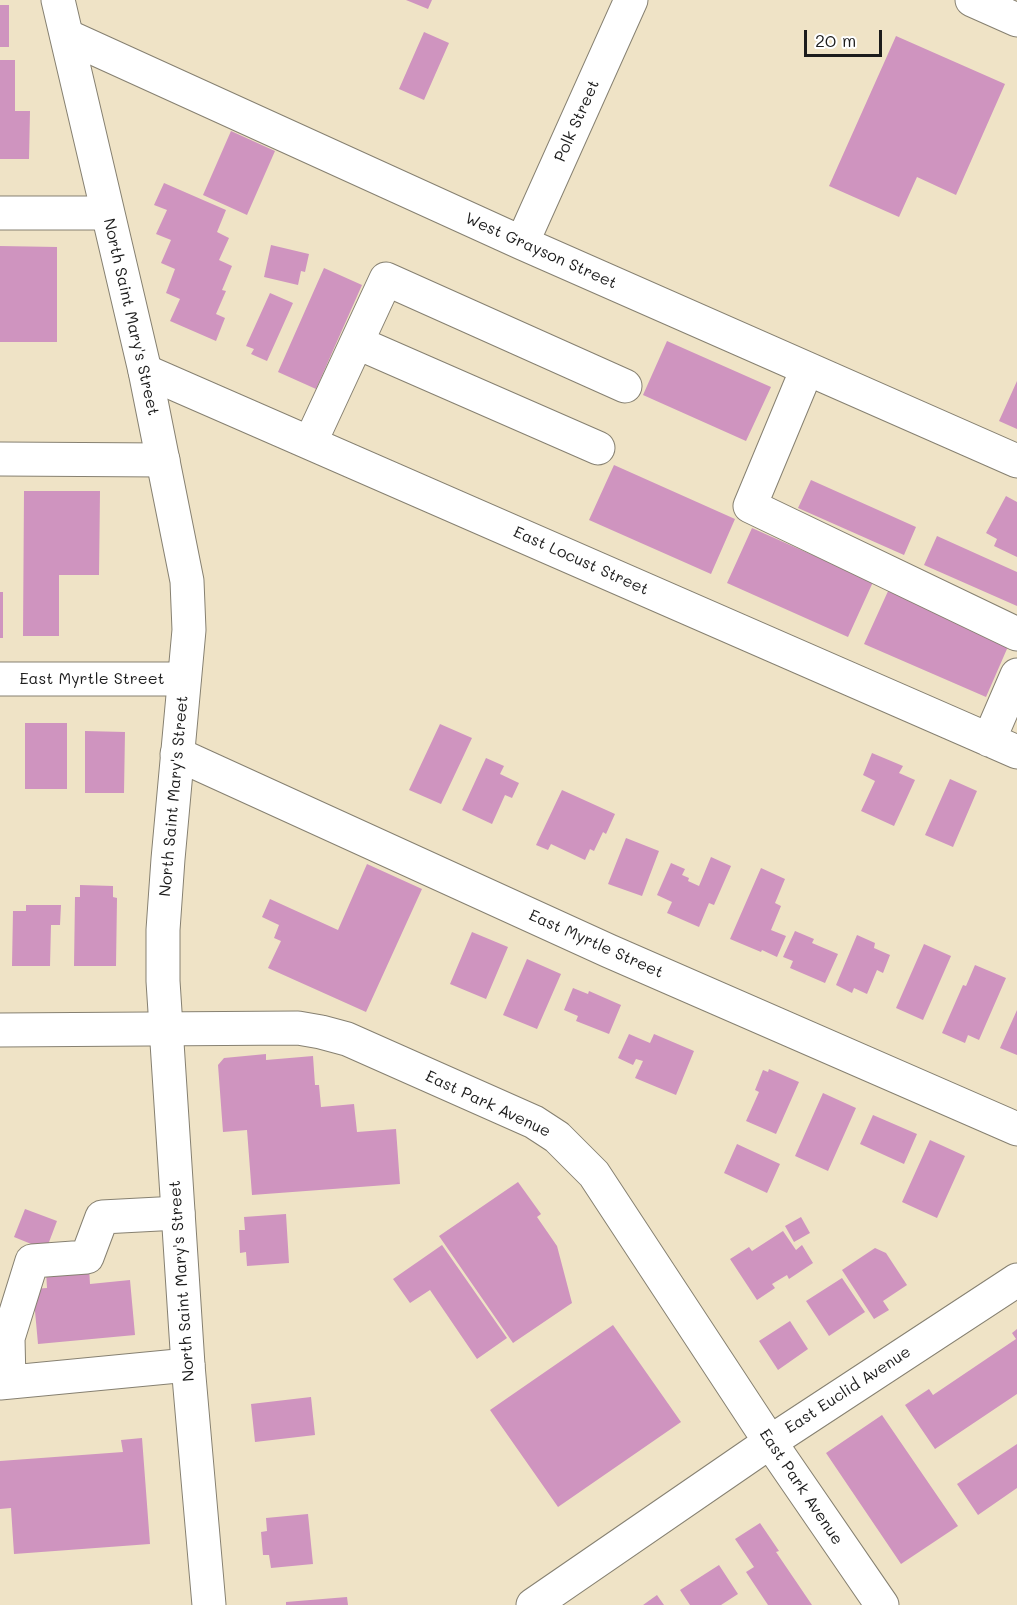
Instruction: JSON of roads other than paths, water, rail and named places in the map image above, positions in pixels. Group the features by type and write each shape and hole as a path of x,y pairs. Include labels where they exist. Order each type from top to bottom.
{"street":[{"name":"North Saint Mary's Street","path":"58,0 145,371 187,581 189,630 163,930 165,1030 188,1365 209,1605"},
{"name":"Polk Street","path":"522,243 631,0"},
{"path":"972,0 1017,20"},
{"name":"West Grayson Street","path":"67,36 522,243 1017,461"},
{"path":"0,213 107,213"},
{"path":"310,443 386,279 625,386"},
{"path":"358,343 598,448"},
{"path":"807,369 750,506 1017,634"},
{"name":"East Locust Street","path":"145,371 1003,746"},
{"path":"0,459 163,460"},
{"path":"1003,746 1017,675"},
{"name":"East Myrtle Street","path":"0,679 184,679"},
{"name":"East Myrtle Street","path":"177,754 609,951 1017,1129"},
{"name":"East Park Avenue","path":"0,1030 298,1028 347,1039 534,1122 557,1137 594,1174 770,1442 882,1605"},
{"path":"178,1213 102,1217 87,1257 32,1261 8,1338 5,1383 188,1365"},
{"name":"East Euclid Avenue","path":"533,1605 770,1442 1017,1280"}]}
